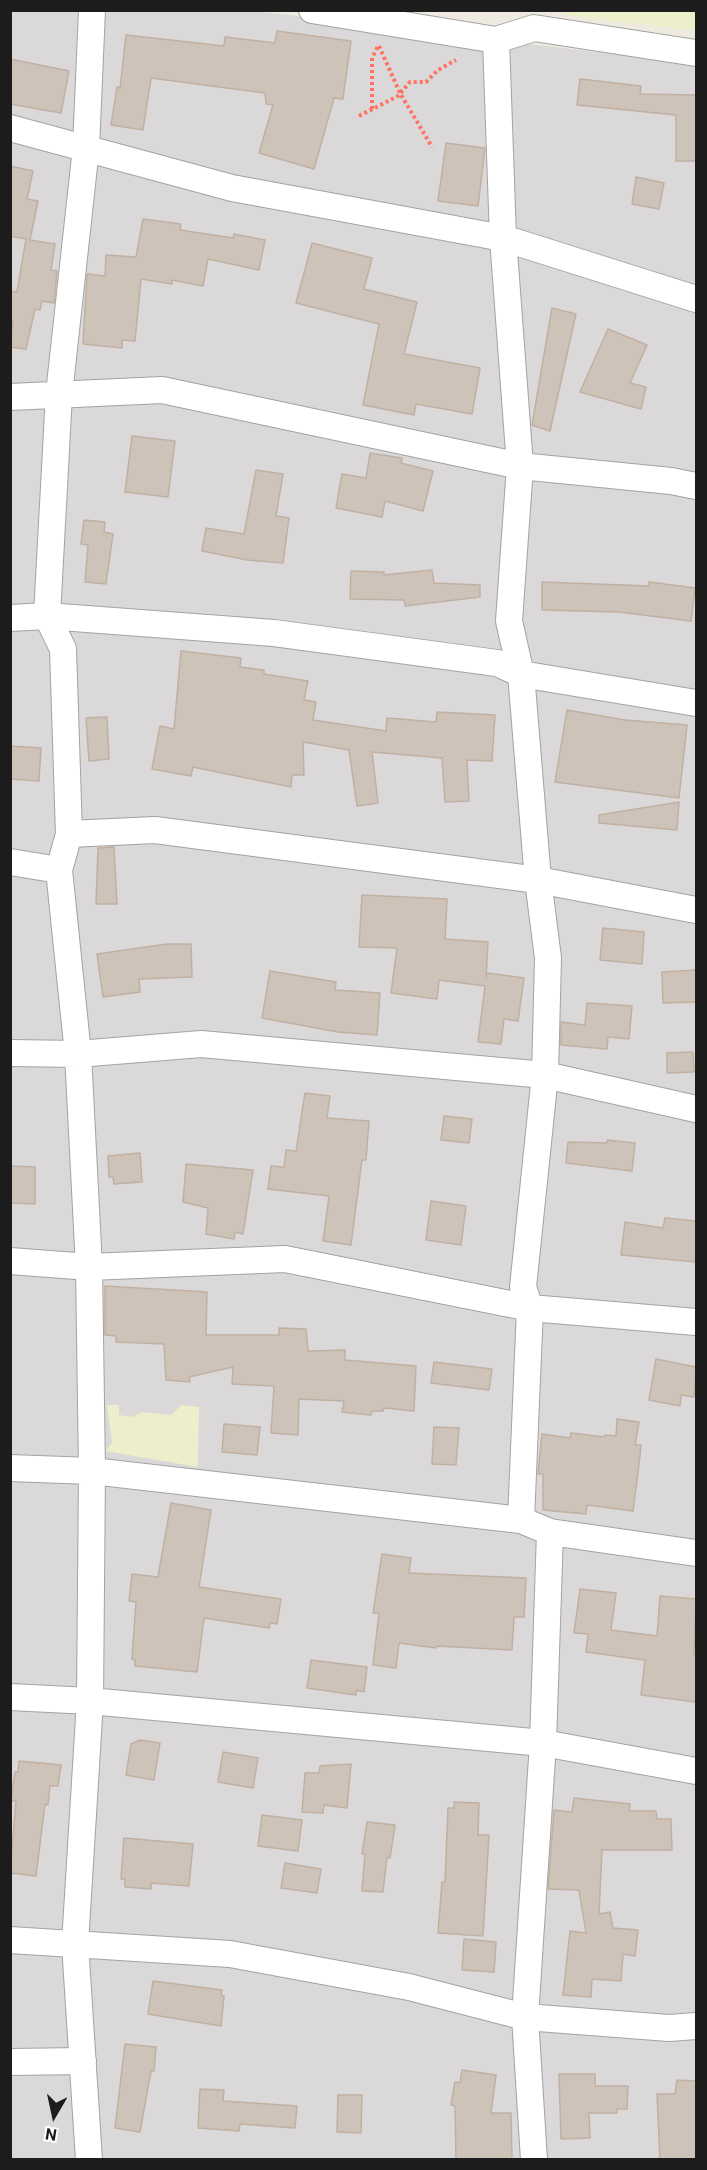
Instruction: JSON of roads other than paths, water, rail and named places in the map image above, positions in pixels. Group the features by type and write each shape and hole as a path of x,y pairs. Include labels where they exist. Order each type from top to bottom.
{"street":[{"path":"89,2160 75,1944 90,1701 92,1471 89,1267 78,1054 59,870 69,834 63,649 47,616 59,394 86,148 92,10"},
{"path":"312,10 496,40 535,19 696,53"},
{"path":"496,40 503,238 520,466 509,621 521,674 538,880 548,958 544,1076 523,1287 530,1308 521,1520"},
{"path":"10,128 232,189 503,238 696,299"},
{"path":"10,397 162,390 520,466 671,481 696,486"},
{"path":"10,618 47,616 274,633 497,663 521,674 696,703"},
{"path":"69,834 155,830 538,880 696,909"},
{"path":"10,862 59,870"},
{"path":"10,1053 78,1054 201,1044 544,1076 696,1109"},
{"path":"10,1261 89,1267 285,1259 530,1308 696,1322"},
{"path":"10,1468 92,1471 521,1520 550,1532 696,1553"},
{"path":"534,2160 525,2017 543,1743 550,1532"},
{"path":"10,1697 90,1701 543,1743 696,1771"},
{"path":"10,1940 230,1954 410,1987 525,2017 669,2028 696,2026"},
{"path":"10,2062 83,2061"}]}
